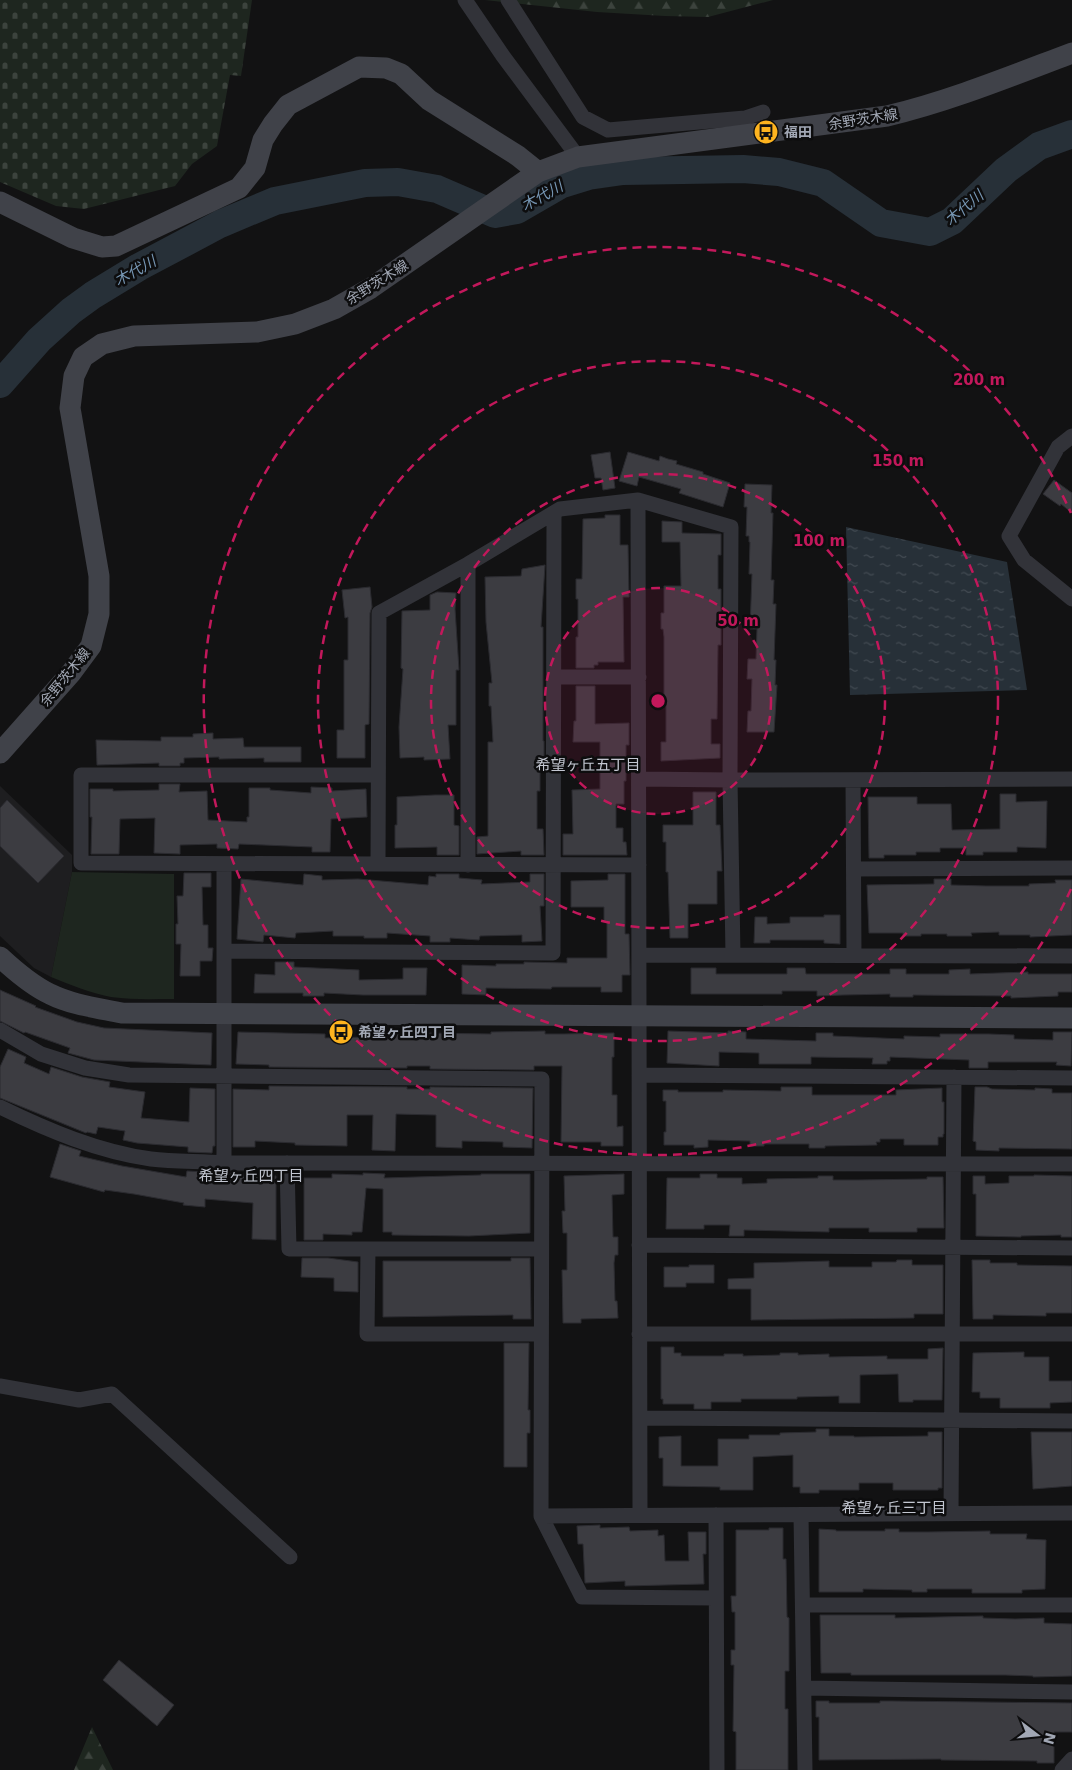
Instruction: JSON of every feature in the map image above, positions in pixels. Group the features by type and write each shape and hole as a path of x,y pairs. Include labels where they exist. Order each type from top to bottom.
{"street":[{"path":"465,0 503,56 578,157"},
{"path":"508,0 583,117 608,130 745,118 764,112"},
{"name":"余野茨木線","path":"0,752 81,660 91,646 99,614 99,576 70,408 74,376 83,357 102,344 134,336 257,332 295,324 334,309 371,288 538,172 578,157 887,116 916,109 976,89 1072,53"},
{"path":"0,202 74,238 102,247 116,246 239,188 255,168 263,140 288,105 359,67 386,68 401,74 429,100 518,156 538,172"},
{"path":"1072,436 1058,447 1008,536 1024,560 1072,599"},
{"path":"638,500 640,1515"},
{"path":"378,864 379,613 468,564 560,509 638,500 731,527 730,780 733,955"},
{"path":"224,950 553,953 554,514"},
{"path":"468,564 468,864"},
{"path":"554,678 639,677"},
{"path":"378,776 81,775 81,863 639,865"},
{"path":"639,779 1072,780"},
{"path":"853,780 854,955"},
{"path":"224,864 224,1163"},
{"path":"854,869 1072,868"},
{"path":"639,955 1072,956"},
{"path":"0,957 12,969 50,994 122,1014 1072,1018"},
{"path":"0,1030 41,1054 86,1068 129,1076 542,1079 541,1516 582,1597 716,1598"},
{"path":"639,1075 1072,1078"},
{"path":"951,1514 954,1077"},
{"path":"0,1106 40,1127 94,1146 150,1159 224,1163 1072,1164"},
{"path":"287,1163 289,1249 542,1249"},
{"path":"639,1245 1072,1248"},
{"path":"368,1249 367,1334 541,1334"},
{"path":"639,1334 1072,1334"},
{"path":"0,1386 79,1400 112,1394 290,1557"},
{"path":"640,1418 1072,1421"},
{"path":"541,1516 1072,1513"},
{"path":"801,1514 805,1770"},
{"path":"716,1515 717,1770"},
{"path":"803,1605 1072,1605"},
{"path":"804,1688 1072,1692"},
{"path":"1062,1770 1072,1759"}],"shaded area":[{"path":"0,786 72,855 72,872 51,977 34,968 0,936"}],"green space":[{"path":"0,0 252,0 241,76 230,75 217,146 192,164 175,186 84,209 56,206 0,182"},
{"path":"485,0 773,0 708,17 597,12"},
{"path":"72,872 174,874 174,999 111,997 88,991 51,977"},
{"path":"92,1727 113,1770 74,1770"}],"water":[{"path":"846,527 1007,562 1027,690 850,695"}],"building":[{"path":"610,452 615,488 603,490 601,478 595,478 591,455"},
{"path":"628,452 659,461 660,456 677,461 676,464 730,483 723,507 679,493 681,489 639,477 637,486 619,481"},
{"path":"1054,480 1072,493 1072,513 1043,494"},
{"path":"745,484 772,485 771,580 774,580 773,604 776,604 774,660 776,660 775,685 777,685 774,732 747,732 748,711 751,711 752,679 747,679 748,659 756,659 757,629 750,629 752,574 749,574 750,542 749,536 746,536 747,507 744,507"},
{"path":"605,515 620,515 620,545 628,545 629,597 623,597 624,662 598,662 598,665 594,665 594,668 576,668 578,599 576,599 576,579 582,579 583,519 605,518"},
{"path":"662,521 682,522 682,533 721,534 721,555 718,555 718,589 721,589 721,645 718,645 717,719 711,719 711,744 720,744 720,758 661,761 661,742 666,742 664,637 663,629 661,629 661,613 664,613 664,586 681,586 680,542 662,542"},
{"path":"545,565 541,627 543,627 544,757 540,757 540,791 537,791 537,829 543,829 544,855 521,855 521,851 477,854 477,837 488,836 488,742 493,742 491,706 489,706 489,683 492,683 486,622 485,577 521,576 522,569"},
{"path":"370,587 372,607 370,613 369,724 365,725 365,758 337,758 337,730 344,730 344,660 348,660 348,617 345,618 342,590"},
{"path":"437,592 456,593 455,609 459,670 456,670 456,725 448,725 450,759 424,760 424,757 400,758 399,727 403,669 401,668 402,611 430,610 430,595"},
{"path":"576,686 595,686 595,724 629,723 629,745 626,745 624,804 616,804 616,828 623,828 623,842 626,842 627,855 563,855 563,834 573,834 572,790 600,789 600,742 573,742 574,721 576,721"},
{"path":"213,733 213,739 243,738 244,747 301,747 301,762 264,762 264,758 219,759 219,757 184,758 184,763 180,763 180,766 159,766 159,763 97,765 96,740 161,741 161,737 193,737 193,734"},
{"path":"159,784 180,784 179,792 207,791 208,820 247,822 247,817 249,817 249,788 270,788 270,790 311,793 311,787 332,788 332,791 366,789 367,817 331,819 330,852 312,852 312,847 239,844 238,849 217,848 217,844 180,845 180,854 154,853 155,818 120,819 119,854 91,854 92,817 90,817 90,789 113,789 113,791 159,790"},
{"path":"693,792 716,792 716,825 720,825 722,871 717,871 717,904 688,904 688,938 670,938 668,872 666,872 666,842 663,842 663,825 693,825"},
{"path":"1000,794 1016,794 1016,802 1047,801 1046,848 1017,847 1017,852 983,852 983,855 966,855 966,848 940,848 940,852 916,852 916,855 884,855 884,858 869,858 868,797 917,797 917,804 951,804 952,830 1000,829"},
{"path":"454,795 454,825 459,826 459,855 437,855 437,847 395,848 397,797"},
{"path":"7,800 64,856 38,883 0,846 0,808"},
{"path":"184,873 211,873 211,887 202,887 203,925 208,925 208,948 213,948 212,961 200,961 200,976 180,976 181,944 176,944 176,924 178,924 177,896 183,896"},
{"path":"304,874 322,876 322,880 358,879 428,885 429,876 436,877 436,874 459,874 459,878 482,880 481,884 530,882 530,874 544,874 544,906 540,906 542,941 522,942 522,935 480,936 479,940 450,938 450,942 430,942 430,936 387,933 387,938 364,938 364,936 333,936 333,931 296,933 295,938 264,935 263,942 237,939 241,879 303,885"},
{"path":"608,874 625,874 625,934 629,934 630,975 622,975 622,992 601,992 601,987 552,987 551,989 486,988 486,995 462,994 462,965 496,966 496,964 524,964 524,962 567,963 567,958 607,958 607,921 604,921 604,907 571,907 571,881 608,880"},
{"path":"934,879 951,879 951,885 986,886 1029,886 1029,884 1056,883 1055,880 1072,880 1072,935 1030,937 1030,935 999,935 999,932 971,933 972,936 921,934 921,936 903,936 903,933 869,933 867,885 934,884"},
{"path":"824,915 840,915 840,944 824,943 824,940 770,940 770,943 754,943 755,917 767,917 767,924 790,923 790,917 824,917"},
{"path":"275,962 294,962 294,967 359,970 359,980 403,979 403,968 427,968 426,995 324,993 324,996 303,996 303,993 254,993 255,974 275,975"},
{"path":"691,968 716,968 716,974 787,974 787,968 805,968 806,974 890,974 890,969 906,969 906,974 949,974 949,970 970,969 970,974 1028,972 1028,974 1072,974 1072,992 1058,992 1058,996 1011,998 1011,996 913,995 913,997 890,997 890,994 817,996 817,991 782,991 782,994 691,994"},
{"path":"0,990 35,1007 77,1022 104,1028 212,1033 211,1065 94,1060 68,1053 70,1048 24,1033 0,1021"},
{"path":"400,1031 491,1034 491,1032 545,1031 545,1034 614,1033 612,1095 617,1095 617,1127 623,1126 623,1146 601,1146 601,1142 561,1142 562,1066 534,1066 534,1070 430,1069 430,1066 407,1066 407,1068 269,1067 269,1065 236,1064 238,1032 325,1034 325,1038 370,1037 370,1033 400,1033"},
{"path":"668,1031 746,1032 746,1039 816,1041 816,1033 833,1033 833,1036 904,1039 904,1036 940,1037 940,1034 989,1034 1014,1035 1014,1039 1053,1040 1053,1032 1072,1032 1071,1066 1056,1065 1057,1062 988,1062 988,1068 969,1068 969,1060 890,1057 890,1061 887,1061 887,1064 872,1064 873,1058 811,1057 811,1064 759,1064 759,1053 719,1052 719,1066 667,1063"},
{"path":"8,1049 26,1057 24,1063 49,1074 51,1067 82,1077 110,1082 109,1087 145,1092 141,1118 189,1122 190,1088 215,1089 215,1146 213,1146 212,1153 188,1152 188,1147 123,1140 125,1131 98,1127 96,1134 86,1133 0,1098 0,1067"},
{"path":"269,1086 407,1087 407,1089 430,1089 430,1087 533,1088 532,1148 503,1147 503,1142 462,1141 462,1148 436,1147 436,1115 396,1114 395,1151 372,1150 373,1115 347,1115 347,1146 295,1145 295,1143 255,1141 255,1147 233,1147 233,1089 269,1090"},
{"path":"781,1087 812,1087 812,1095 896,1095 896,1090 942,1088 944,1134 943,1137 938,1137 938,1145 904,1145 904,1139 880,1139 880,1142 876,1142 877,1145 825,1146 825,1148 809,1148 809,1144 764,1144 764,1146 750,1146 750,1141 708,1140 708,1147 694,1148 694,1145 664,1145 666,1101 663,1101 663,1090 678,1090 678,1092 723,1092 723,1090 781,1091"},
{"path":"975,1087 992,1089 1052,1089 1052,1093 1072,1093 1072,1149 999,1148 999,1151 976,1150 976,1142 973,1141"},
{"path":"60,1144 81,1151 79,1156 122,1166 186,1177 187,1171 276,1176 276,1240 252,1239 253,1203 205,1199 205,1207 183,1205 184,1203 134,1194 105,1190 104,1192 50,1177"},
{"path":"363,1173 385,1174 384,1178 530,1174 530,1233 469,1236 392,1235 392,1232 383,1232 383,1189 366,1188 362,1232 352,1232 352,1235 323,1234 323,1240 304,1240 304,1178 332,1178 332,1174 363,1175"},
{"path":"624,1174 624,1194 612,1195 613,1237 618,1237 618,1255 615,1255 614,1263 615,1301 617,1301 618,1318 581,1319 581,1323 563,1323 562,1270 567,1270 567,1233 563,1233 562,1211 565,1211 564,1176"},
{"path":"700,1174 717,1174 717,1178 742,1178 742,1184 767,1183 767,1179 818,1178 818,1176 833,1176 833,1180 927,1179 927,1177 943,1177 944,1228 917,1228 917,1232 869,1232 869,1228 829,1228 829,1232 744,1230 744,1236 729,1236 730,1225 704,1225 704,1229 666,1229 667,1178 700,1178"},
{"path":"973,1176 985,1176 985,1184 1009,1183 1009,1176 1072,1176 1072,1237 1061,1237 1061,1235 1021,1237 976,1236 976,1194 973,1194"},
{"path":"302,1258 328,1258 358,1262 358,1292 334,1291 334,1278 301,1277"},
{"path":"511,1258 530,1258 531,1319 513,1319 513,1315 383,1317 383,1261 511,1261"},
{"path":"897,1260 912,1260 912,1265 943,1265 943,1314 914,1314 914,1318 751,1320 751,1289 728,1289 728,1279 754,1278 754,1263 829,1261 829,1267 872,1267 872,1262 896,1262"},
{"path":"972,1260 990,1260 990,1263 1017,1263 1017,1265 1072,1266 1072,1313 1046,1313 1046,1316 993,1315 993,1319 973,1319"},
{"path":"689,1265 714,1265 714,1283 686,1283 686,1287 664,1287 664,1267 689,1267"},
{"path":"504,1343 529,1343 528,1410 530,1410 530,1433 527,1433 527,1467 504,1467"},
{"path":"661,1347 674,1347 674,1353 681,1353 681,1356 743,1354 743,1356 798,1353 798,1355 829,1354 829,1357 887,1356 887,1359 928,1359 928,1349 943,1348 942,1400 899,1402 898,1374 860,1375 860,1403 839,1403 839,1396 797,1397 797,1399 741,1399 741,1402 711,1402 711,1409 694,1409 694,1404 663,1404 663,1399 661,1399"},
{"path":"1024,1352 1024,1357 1049,1357 1049,1381 1072,1381 1072,1402 1050,1403 1050,1408 1000,1408 1000,1398 980,1398 980,1392 972,1392 973,1353"},
{"path":"816,1429 829,1429 829,1436 854,1437 928,1436 928,1432 942,1432 942,1488 938,1488 938,1490 893,1490 893,1483 859,1483 859,1490 819,1490 819,1493 800,1493 800,1487 793,1487 793,1455 753,1457 753,1490 720,1490 720,1487 663,1486 663,1458 659,1458 659,1437 681,1436 681,1466 718,1466 718,1439 749,1439 749,1435 816,1432"},
{"path":"1031,1432 1072,1432 1072,1486 1033,1489"},
{"path":"600,1525 600,1528 629,1527 630,1531 658,1530 658,1536 664,1535 665,1561 689,1561 688,1532 706,1532 706,1554 703,1554 704,1584 625,1586 625,1581 585,1583 583,1544 578,1544 577,1526"},
{"path":"769,1528 783,1528 783,1559 786,1559 787,1617 789,1618 789,1671 785,1671 785,1709 788,1709 788,1770 736,1770 736,1732 733,1731 734,1665 731,1665 731,1650 735,1650 735,1612 732,1612 731,1596 736,1596 736,1530 769,1530"},
{"path":"819,1529 885,1531 885,1529 899,1529 899,1532 990,1531 990,1534 1027,1534 1026,1539 1046,1540 1045,1589 1022,1590 1022,1593 972,1593 972,1589 927,1589 927,1592 912,1592 912,1590 863,1589 863,1592 819,1592"},
{"path":"820,1615 895,1615 895,1618 983,1616 983,1618 1044,1618 1044,1623 1072,1624 1072,1676 851,1675 851,1673 821,1673"},
{"path":"119,1660 174,1705 157,1726 103,1680"},
{"path":"816,1701 829,1701 829,1703 880,1703 880,1701 893,1701 1072,1703 1072,1732 1054,1732 1054,1763 941,1759 819,1760 819,1717 816,1717"}],"waterway":[{"name":"木代川","path":"0,384 39,340 71,311 93,295 139,267 220,224 275,201 365,183 398,182 437,189 495,214 517,210 562,184 588,176 623,171 743,169 779,172 823,183 881,223 930,232 952,221 1006,170 1039,146 1072,134"}],"place":[{"name":"福田","path":"766,132"},
{"name":"希望ヶ丘四丁目","path":"341,1032"}],"district":[{"name":"希望ヶ丘五丁目","path":"588,765"},
{"name":"希望ヶ丘四丁目","path":"251,1176"},
{"name":"希望ヶ丘三丁目","path":"894,1508"}]}
